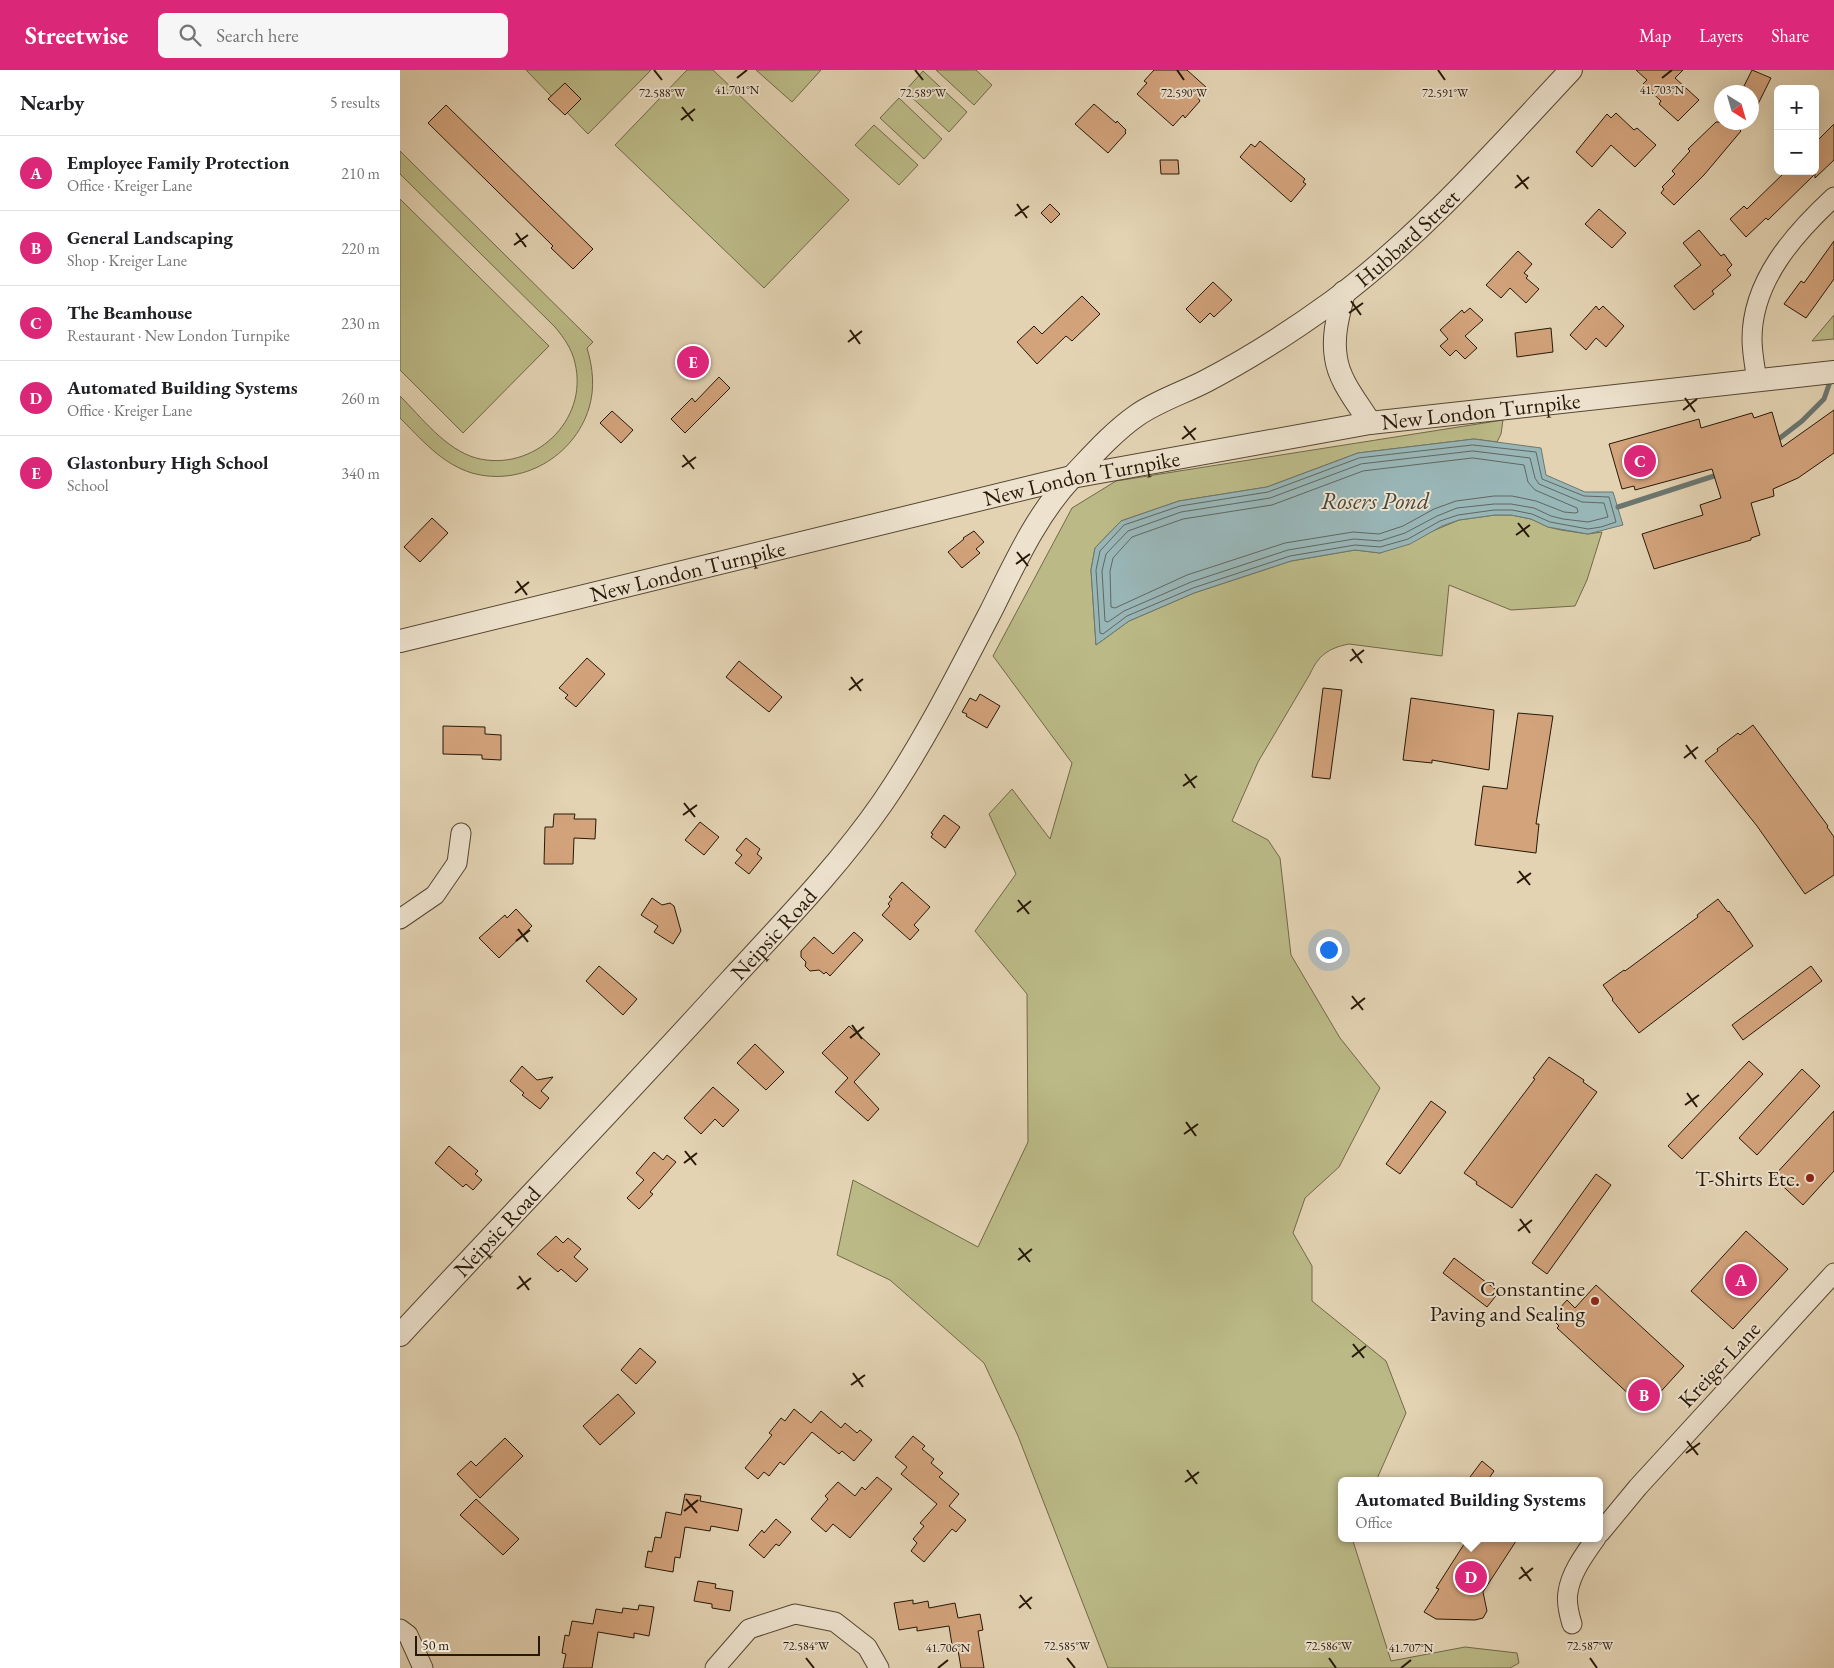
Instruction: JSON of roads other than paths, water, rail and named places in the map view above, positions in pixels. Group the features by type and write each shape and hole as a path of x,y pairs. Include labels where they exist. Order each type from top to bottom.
{"street":[{"name":"Hubbard Street","path":"1072,477 1135,417 1149,408 1231,367 1294,328 1344,292 1394,252 1421,227 1571,70"},
{"path":"1758,381 1752,339 1755,310 1761,292 1783,253 1803,228 1834,197"},
{"path":"1344,292 1336,329 1336,359 1344,380 1370,423"},
{"name":"New London Turnpike","path":"400,641 1072,477 1370,423 1827,373"},
{"name":"Neipsic Road","path":"400,1335 658,1060 825,876 854,840 882,803 943,702 1041,516 1072,477"},
{"path":"400,919 435,895 457,863 461,833"},
{"name":"Kreiger Lane","path":"1603,1529 1638,1486 1834,1273"},
{"path":"1572,1624 1568,1608 1568,1592 1578,1565 1593,1542"},
{"path":"715,1668 749,1629 795,1614 835,1622 867,1647 879,1668"},
{"path":"400,1629 408,1635 423,1668"}],"water":[{"name":"Rosers Pond","path":"1474,439 1541,448 1546,475 1585,492 1613,492 1623,525 1588,534 1548,527 1531,519 1511,515 1495,515 1459,520 1442,526 1410,544 1380,553 1355,550 1291,561 1194,593 1129,621 1096,645 1091,570 1095,548 1121,521 1179,501 1267,487 1358,453"}],"waterway":[{"path":"1780,438 1802,421 1824,399 1831,379"},
{"path":"1618,507 1714,476"}],"place":[{"name":"Glastonbury High School","path":"693,362"},
{"name":"The Beamhouse","path":"1640,461"},
{"name":"T-Shirts Etc.","path":"1810,1178"},
{"name":"Employee Family Protection","path":"1741,1280"},
{"name":"Constantine Paving and Sealing","path":"1595,1301"},
{"name":"General Landscaping","path":"1644,1395"},
{"name":"Automated Building Systems","path":"1471,1577"}]}
